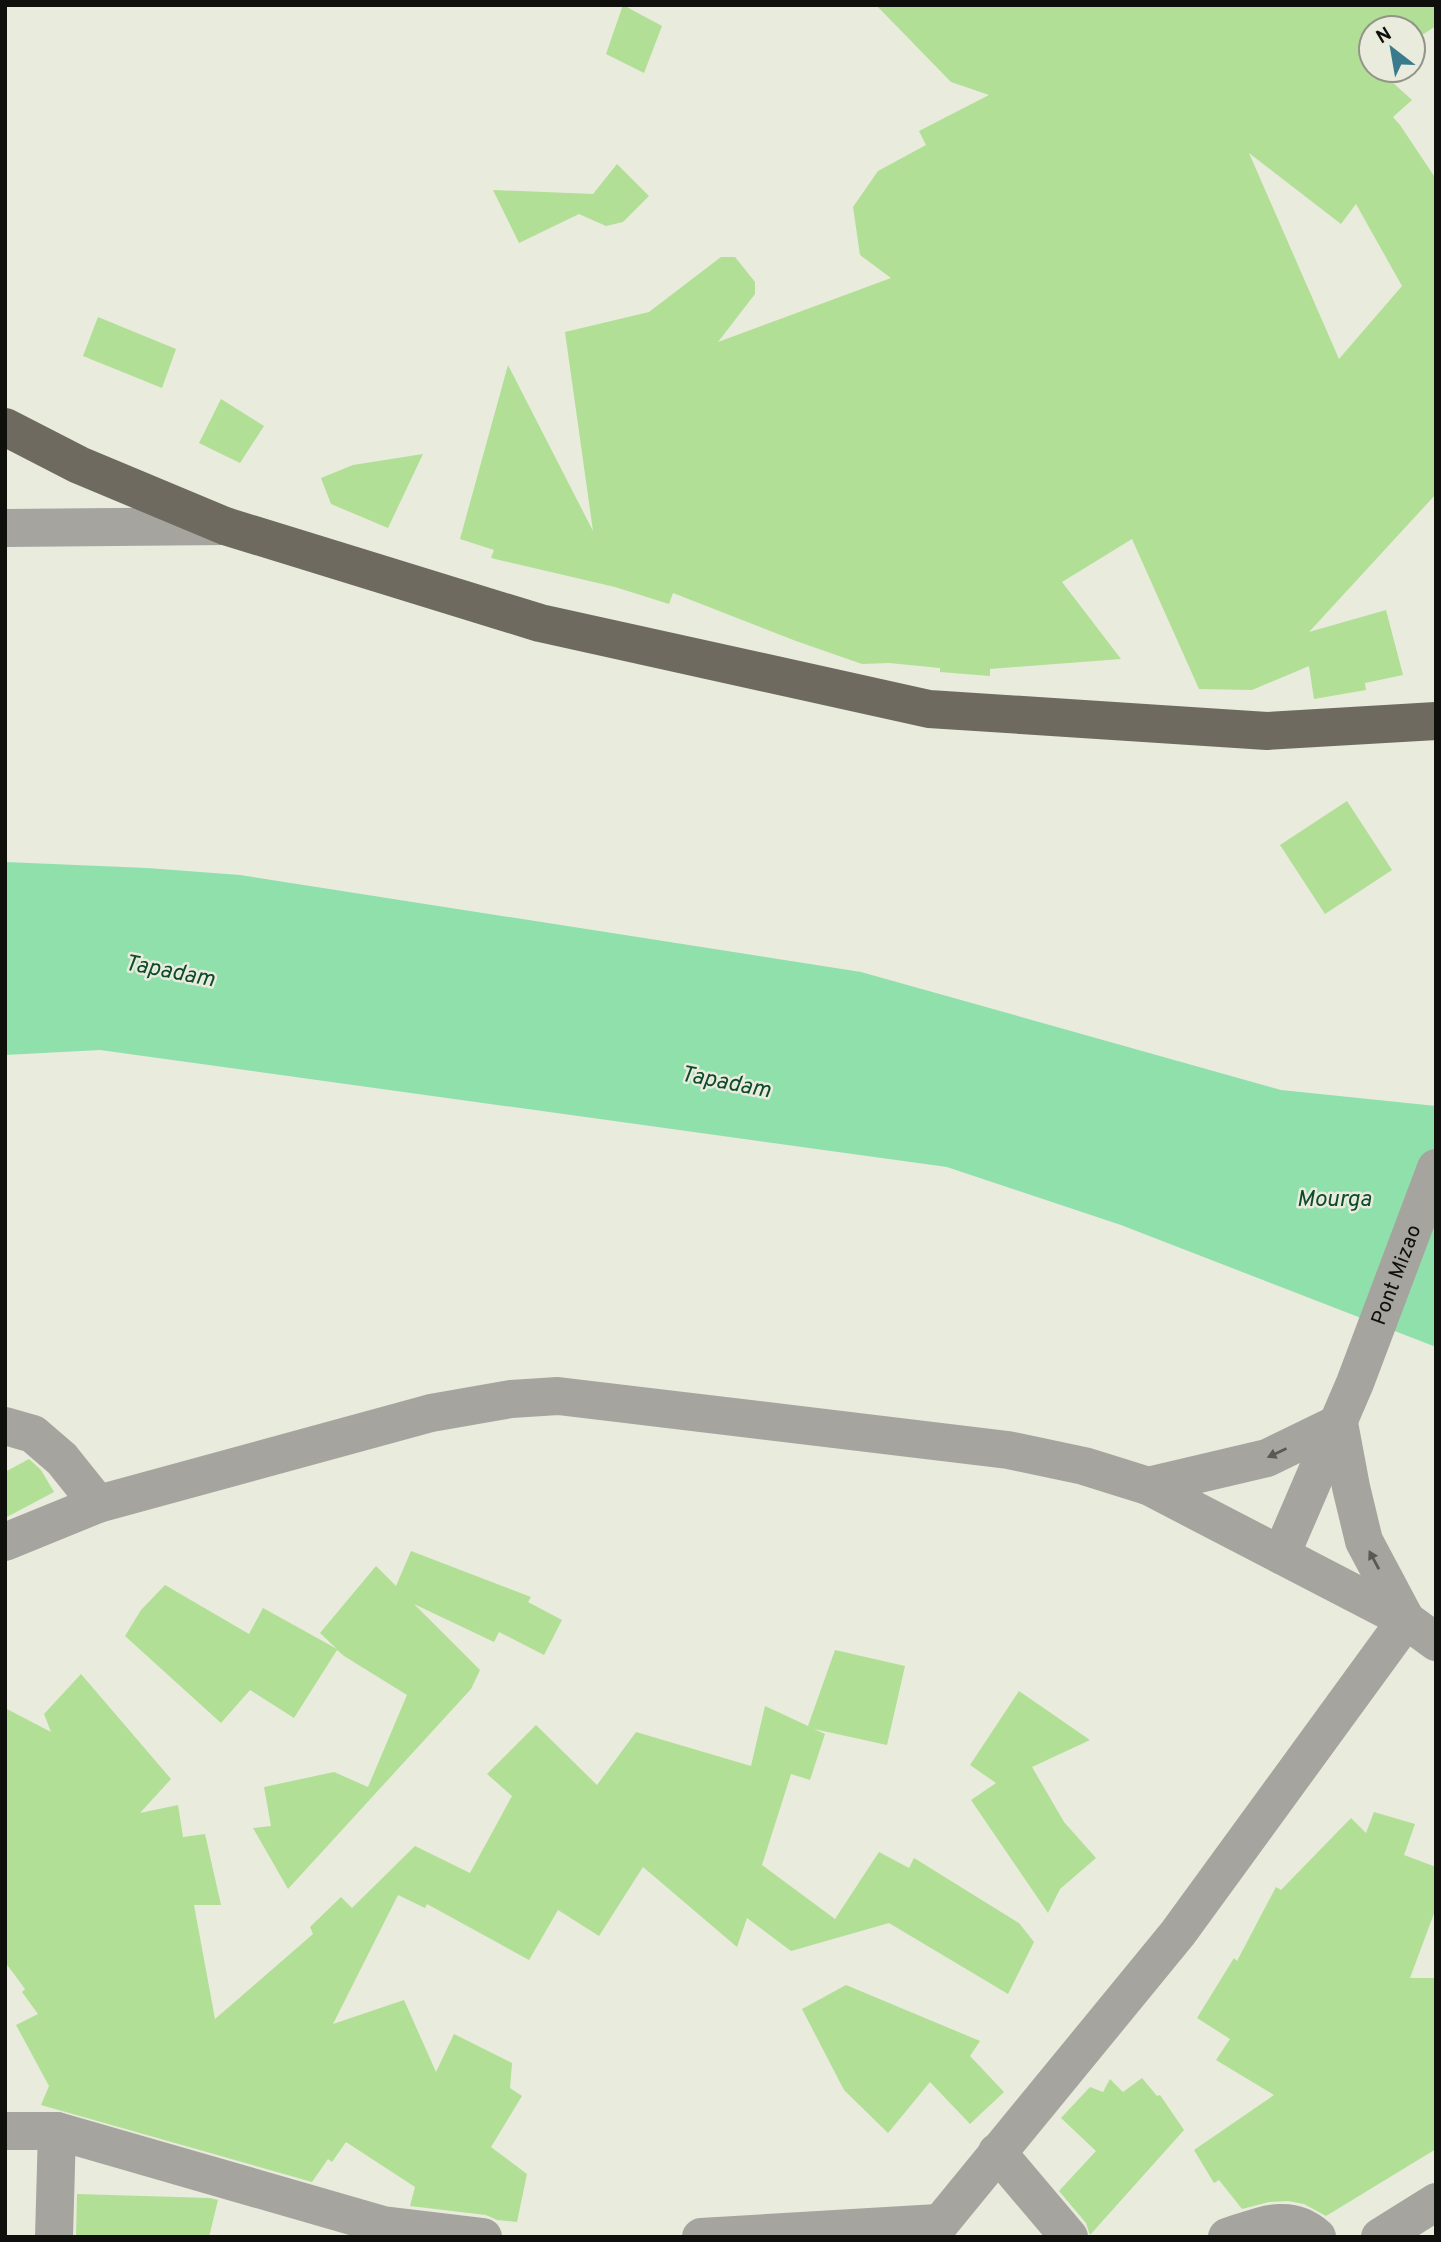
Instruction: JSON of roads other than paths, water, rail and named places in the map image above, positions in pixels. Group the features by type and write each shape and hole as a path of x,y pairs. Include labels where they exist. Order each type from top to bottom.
{"main road":[{"path":"5,427 79,465 225,526 540,623 929,709 1267,731 1436,721"}],"street":[{"path":"5,528 225,526"},
{"name":"Pont Mizao","path":"1281,1555 1339,1423 1436,1168"},
{"path":"5,1542 98,1504 432,1413 511,1399 558,1396 1008,1450 1084,1466 1148,1486 1421,1631"},
{"path":"1148,1486 1267,1458 1339,1423 1364,1541 1421,1631"},
{"path":"5,1426 33,1434 62,1459 98,1504"},
{"path":"701,2237 933,2230 1178,1933 1421,1631"},
{"path":"5,2130 57,2131 383,2225 483,2237"},
{"path":"54,2237 57,2131"},
{"path":"997,2151 1069,2237"},
{"path":"1380,2237 1436,2202"},
{"path":"1227,2237 1274,2222 1306,2227 1317,2237"}],"water":[{"name":"Mourga","path":"5,862 240,875 861,972 1281,1090 1436,1106 1436,1347 1121,1225 947,1167 100,1050 5,1055"}],"water label":[{"name":"Tapadam","path":"170,970"},
{"name":"Tapadam","path":"726,1081"}]}
